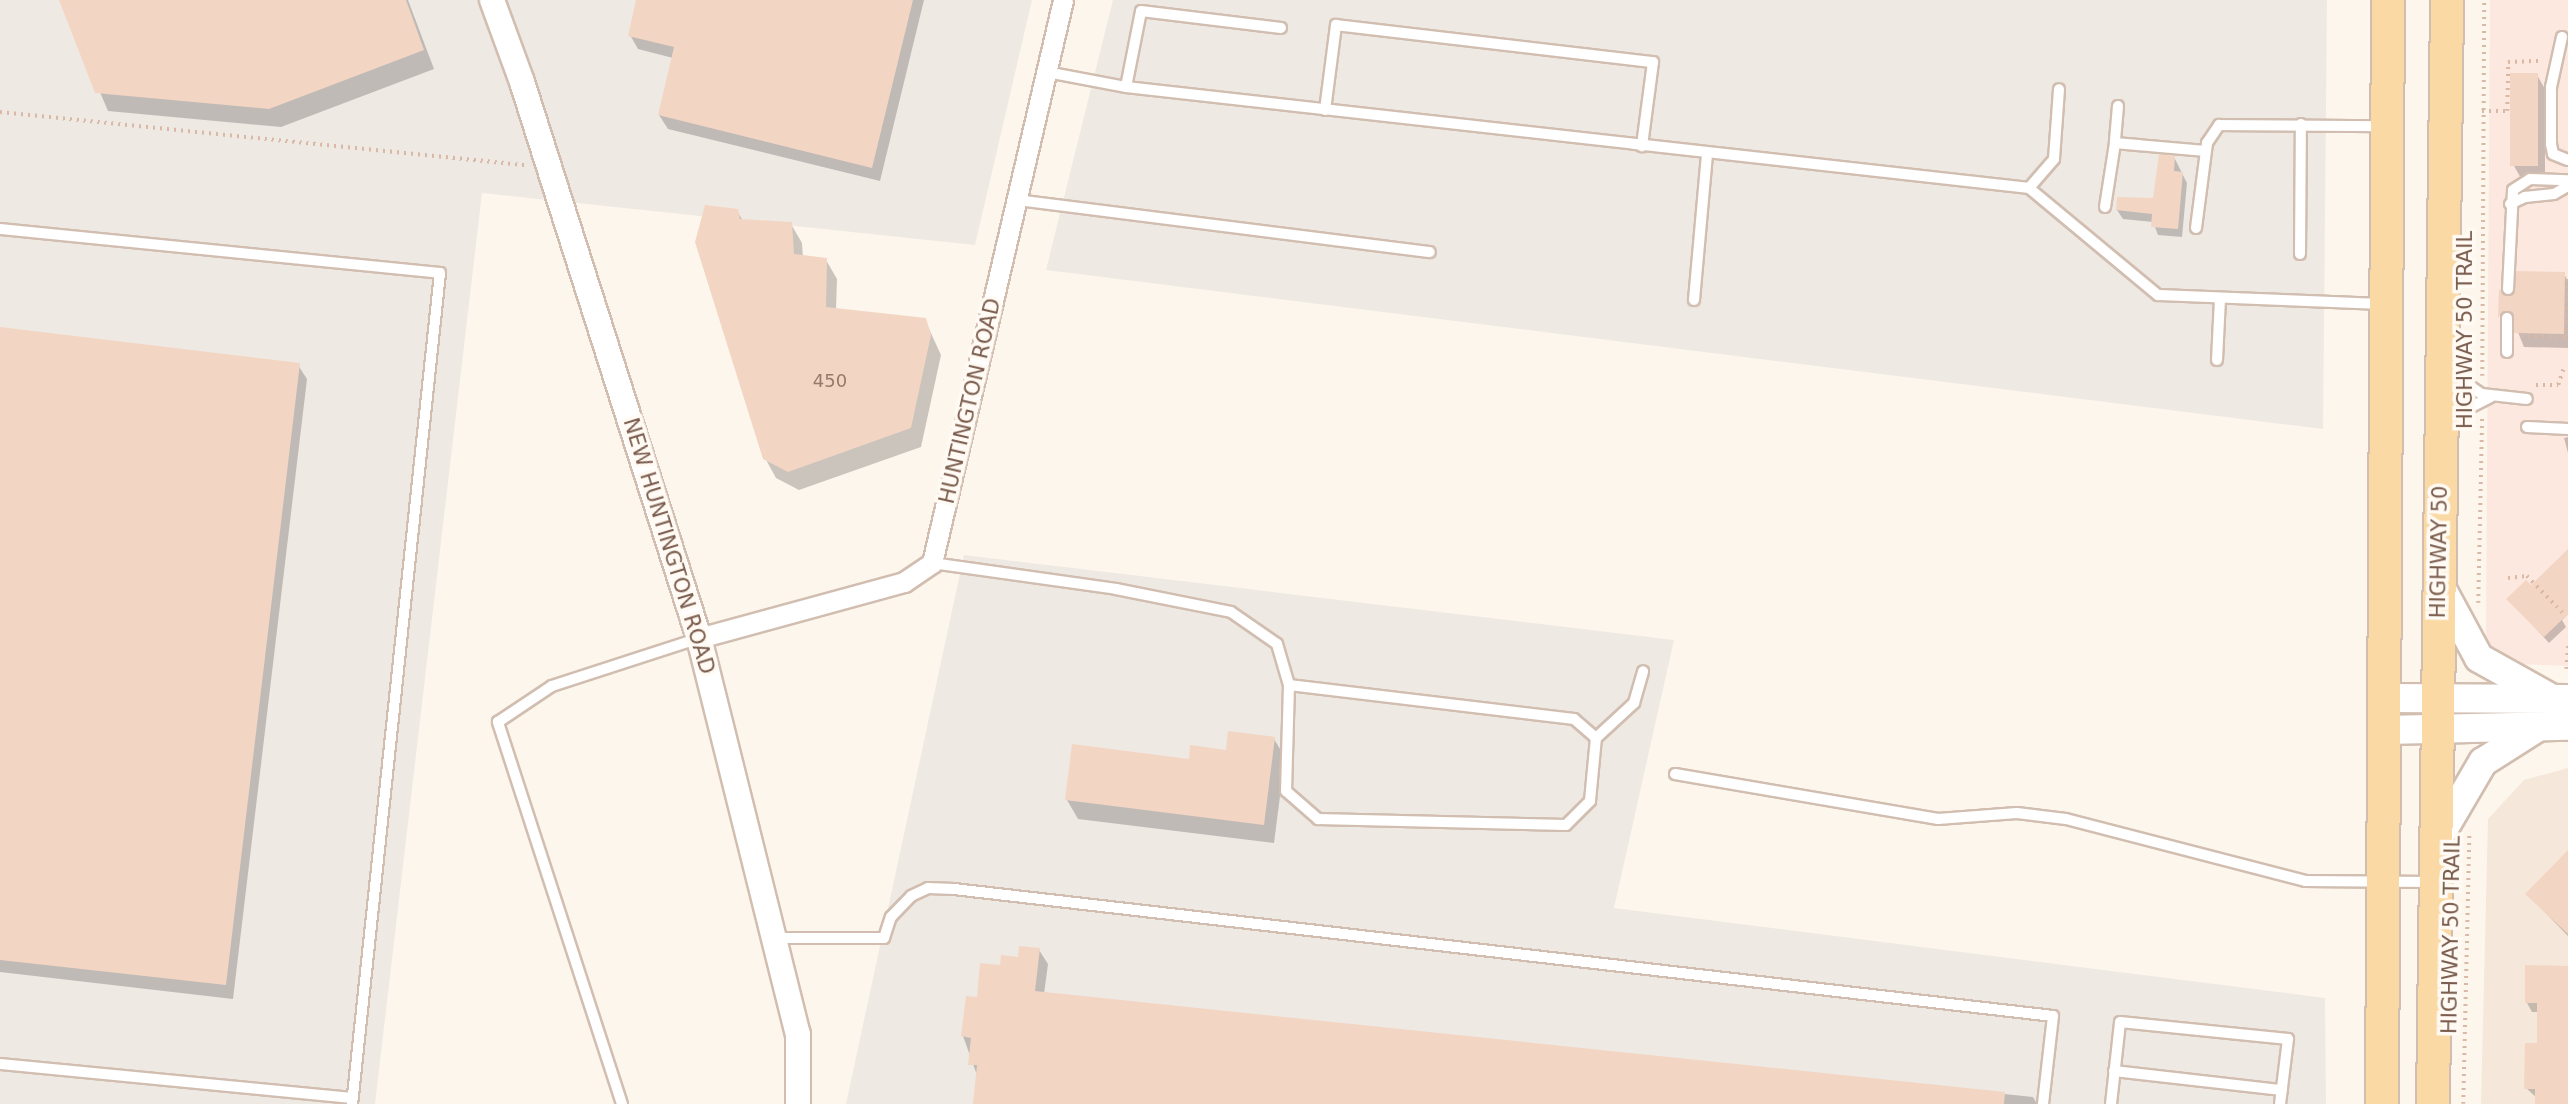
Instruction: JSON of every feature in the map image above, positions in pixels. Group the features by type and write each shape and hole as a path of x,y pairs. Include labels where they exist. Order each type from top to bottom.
{"main road":[{"path":"2382,1104 2388,0"},
{"name":"HIGHWAY 50","path":"2433,1104 2447,0"},
{"path":"2439,584 2479,658 2560,699"},
{"path":"2386,698 2437,714 2540,727 2568,726"},
{"path":"2386,730 2437,714 2560,699"},
{"path":"2436,842 2483,762 2540,727"}],"street":[{"name":"NEW HUNTINGTON ROAD","path":"492,0 550,167 699,638 777,939 798,1034 798,1104"},
{"name":"HUNTINGTON ROAD","path":"932,563 1063,0"},
{"path":"699,638 904,582 932,563"}],"lane":[{"path":"1126,87 1141,11 1281,28"},
{"path":"1325,110 1336,25 1653,62 1642,146"},
{"path":"2562,37 2551,87 2551,144 2553,155 2568,160"},
{"path":"1047,72 1126,87 2029,188 2158,295 2386,304"},
{"path":"2029,188 2054,159 2059,89"},
{"path":"2105,207 2118,106"},
{"path":"2300,254 2301,124"},
{"path":"2196,228 2206,151 2219,125 2386,126"},
{"path":"2115,143 2206,151"},
{"path":"1694,300 1707,153"},
{"path":"2508,289 2510,204 2513,190 2523,180 2568,180"},
{"path":"2510,204 2525,197 2554,194 2568,186"},
{"path":"1017,200 1430,252"},
{"path":"0,229 440,273 352,1101 0,1064"},
{"path":"2217,360 2220,298"},
{"path":"2507,318 2507,352"},
{"path":"2441,363 2469,389 2485,398 2527,399"},
{"path":"2441,450 2458,420 2485,398"},
{"path":"2527,427 2568,429"},
{"path":"932,563 1116,589 1231,612 1277,644 1289,685 1286,791 1318,818 1566,825 1590,801 1596,738 1634,703 1643,671"},
{"path":"622,1104 498,722 552,686 699,638"},
{"path":"1289,685 1574,719 1596,738"},
{"path":"1675,774 1938,819 2017,813 2066,819 2305,881 2436,882"},
{"path":"777,939 884,938 891,917 911,896 928,888 954,889 2053,1016 2043,1104"},
{"path":"2111,1104 2120,1022 2288,1039 2280,1104"},
{"path":"2114,1072 2282,1090"}],"path":[{"name":"HIGHWAY 50 TRAIL","path":"2478,607 2485,398 2482,337 2484,0"},
{"path":"2482,111 2507,111 2508,62 2548,61"},
{"path":"0,112 550,167"},
{"path":"2516,336 2566,337 2568,275"},
{"path":"2482,337 2490,337"},
{"path":"2508,578 2527,576 2564,614"},
{"path":"2566,669 2568,646"},
{"name":"HIGHWAY 50 TRAIL","path":"2463,1104 2469,823"}],"shaded area":[{"path":"0,0 1032,0 975,245 482,193 375,1104 0,1104"},
{"path":"1113,0 2327,0 2323,429 1046,270"},
{"path":"2490,0 2568,0 2568,666 2517,664 2492,650 2486,635"},
{"path":"964,555 1674,640 1614,908 2325,998 2326,1104 846,1104"},
{"path":"2568,768 2568,1104 2481,1104 2488,819 2524,780"}],"building":[{"path":"59,0 406,0 424,50 269,109 95,93"},
{"path":"636,0 913,0 872,168 658,115 674,47 628,36"},
{"path":"2510,73 2538,73 2538,166 2510,166"},
{"path":"2159,154 2175,156 2174,171 2183,172 2178,229 2151,227 2152,214 2116,210 2117,197 2153,198"},
{"path":"705,205 738,209 740,219 792,222 794,254 827,258 826,307 926,318 931,335 911,428 788,472 763,459 695,242"},
{"path":"2516,271 2565,272 2564,334 2514,333 2511,312 2504,311 2498,318 2499,289 2507,296 2514,294"},
{"path":"0,327 300,363 226,985 0,960"},
{"path":"2568,549 2568,614 2544,637 2506,599 2526,580 2531,585"},
{"path":"1228,731 1275,737 1264,825 1065,800 1072,744 1189,759 1190,745 1226,750"},
{"path":"2568,850 2568,934 2525,894"},
{"path":"1019,946 1040,948 1035,991 2005,1092 2004,1104 973,1104 977,1065 968,1065 971,1038 961,1036 966,996 977,997 980,963 1000,965 1001,955 1018,957"},
{"path":"2525,965 2568,966 2568,1104 2535,1104 2535,1089 2524,1089 2525,1043 2537,1043 2537,1003 2525,1003"}]}
